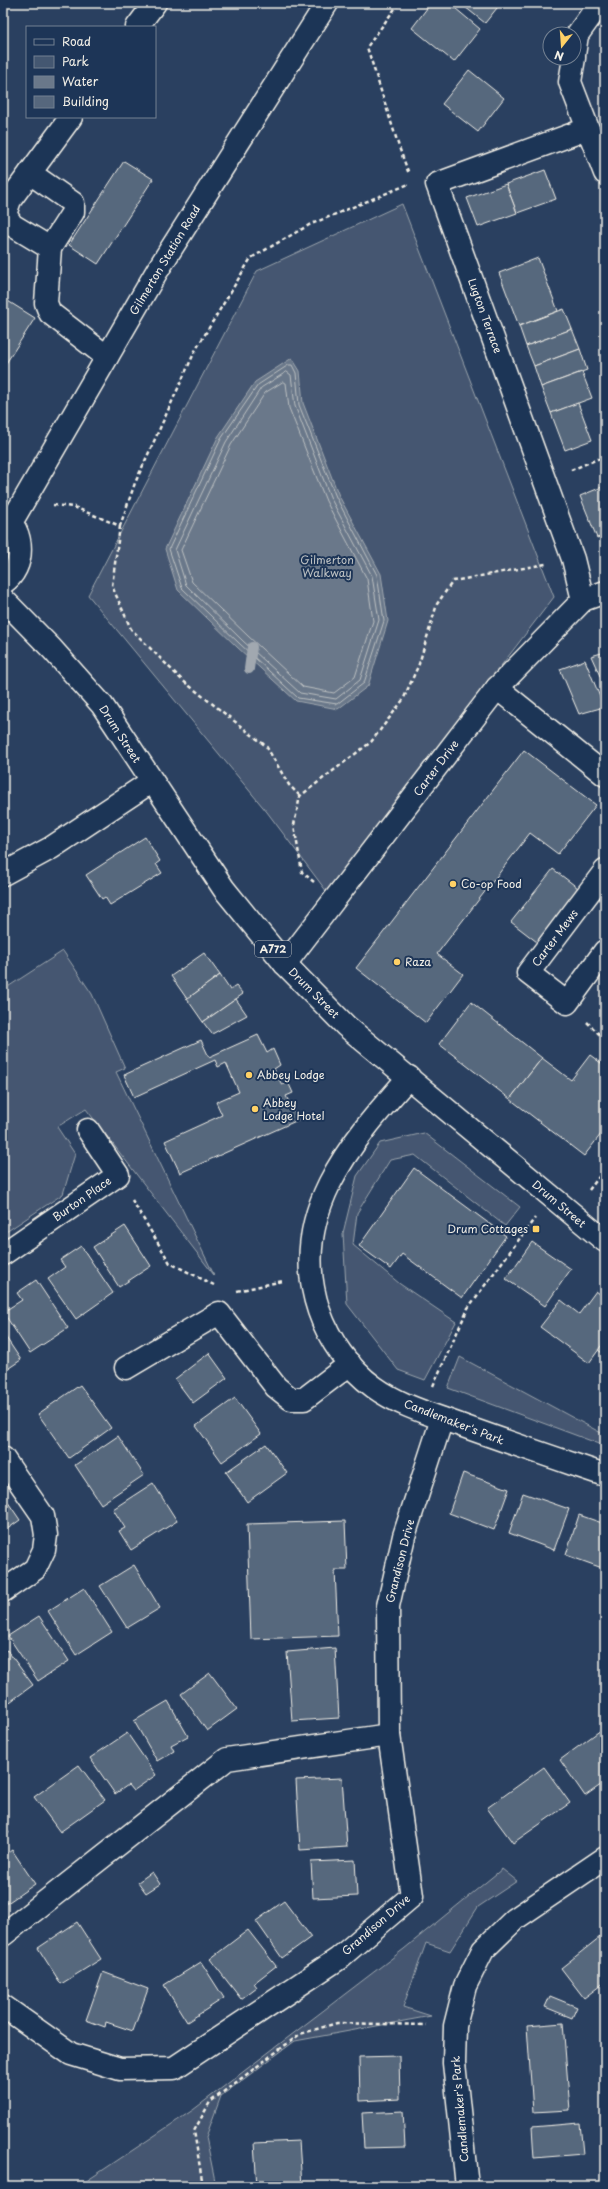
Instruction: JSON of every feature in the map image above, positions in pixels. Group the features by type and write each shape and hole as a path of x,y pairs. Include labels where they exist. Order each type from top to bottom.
{"street":[{"path":"139,26 155,3"},
{"name":"Gilmerton Station Road","path":"8,518 23,502 157,271 327,3"},
{"path":"582,28 600,3"},
{"path":"573,66 570,82 605,173"},
{"path":"50,248 12,225 5,214 10,200 71,118"},
{"name":"Lugton Terrace","path":"583,600 573,559 437,184 587,129"},
{"path":"30,173 68,198 73,203 73,212 50,248 47,308 50,313 107,357"},
{"path":"3,583 8,579 19,562 20,542 8,518"},
{"name":"Carter Drive","path":"285,964 336,900 497,688 583,600 605,592"},
{"name":"Drum Street","path":"3,599 52,648 102,705 224,888 285,964 346,1026 409,1077 550,1197 605,1241"},
{"path":"497,688 605,775"},
{"path":"3,874 51,848 152,781"},
{"name":"Carter Mews","path":"605,871 528,973 566,1002 605,951"},
{"name":"Candlemaker's Park","path":"409,1077 353,1143 335,1170 322,1198 314,1224 309,1256 313,1294 326,1329 350,1364 374,1387 409,1406 442,1419 605,1475"},
{"name":"Burton Place","path":"3,1254 118,1175 88,1130"},
{"path":"126,1368 219,1313 276,1387 291,1399 304,1399 350,1364"},
{"name":"Grandison Drive","path":"3,2006 71,2054 120,2069 174,2068 338,1959 412,1896 389,1735 388,1606 404,1536 442,1419"},
{"path":"3,1458 43,1516 46,1535 44,1550 35,1568 3,1591"},
{"path":"3,1934 227,1759 389,1735"},
{"name":"Candlemaker's Park","path":"467,2186 454,2063 455,2026 465,1986 483,1950 515,1919 605,1858"}],"path":[{"path":"399,3 367,46 399,147 410,175"},
{"path":"300,796 289,784 266,746 182,680 131,629 112,586 120,526 135,483 195,351 251,258 309,225 412,182"},
{"path":"544,480 605,456"},
{"path":"23,502 74,507 120,526"},
{"path":"336,900 302,872 294,825 300,796 371,742 403,700 419,664 437,604 453,581 573,559"},
{"path":"118,1175 170,1263 216,1286"},
{"path":"422,1411 468,1308 550,1197"},
{"path":"229,1292 311,1275"},
{"path":"203,2186 194,2131 210,2102 300,2034 337,2023 455,2026"}],"green space":[{"name":"Gilmerton Walkway","path":"402,204 554,597 327,892 267,812 88,595 257,271"},
{"path":"63,951 92,994 125,1068 116,1072 214,1275 86,1109 57,1127 75,1154 63,1194 3,1234 3,990"},
{"path":"424,1133 520,1207 505,1226 415,1155 390,1160 357,1213 353,1245 400,1284 456,1322 425,1380 398,1370 347,1304 343,1233 357,1176 380,1143"},
{"path":"460,1357 605,1435 605,1446 448,1388"},
{"path":"502,1869 517,1881 478,1907 450,1951 426,1943 403,2007 431,2016 295,2041 221,2096 206,2137 216,2186 79,2186 193,2110 404,1949"}],"water":[{"path":"292,358 300,371 303,403 339,496 381,574 388,621 368,686 338,709 296,701 237,647 178,590 165,549 218,437 255,382"}],"building":[{"path":"431,3 449,3 480,29 454,62 412,28"},
{"path":"460,3 501,3 485,23"},
{"path":"469,70 504,98 478,132 442,104"},
{"path":"124,161 153,179 98,264 69,245"},
{"path":"545,170 556,199 517,213 506,184"},
{"path":"506,184 517,213 478,227 467,198"},
{"path":"538,258 558,311 519,326 499,273"},
{"path":"3,298 35,318 3,368"},
{"path":"564,309 572,329 526,346 519,326"},
{"path":"572,329 580,349 534,366 526,346"},
{"path":"580,349 587,370 541,387 534,366"},
{"path":"582,372 592,398 551,413 541,387"},
{"path":"578,403 592,440 565,450 551,413"},
{"path":"602,487 605,493 605,535 597,538 580,496"},
{"path":"605,652 605,687 591,656"},
{"path":"585,660 604,707 579,714 560,669"},
{"path":"524,750 596,805 558,854 530,833 437,954 463,974 426,1023 356,968"},
{"path":"145,837 160,861 156,864 162,873 110,905 105,897 102,899 86,875"},
{"path":"553,869 578,888 537,942 511,922"},
{"path":"204,953 220,975 187,999 171,976"},
{"path":"220,975 230,990 236,986 243,994 203,1022 187,999"},
{"path":"236,999 247,1015 212,1034 203,1022"},
{"path":"471,1002 542,1058 510,1099 439,1044"},
{"name":"Abbey Lodge Hotel","path":"258,1035 267,1053 273,1049 280,1065 274,1069 282,1085 288,1082 293,1093 286,1096 298,1120 180,1173 165,1141 222,1115 216,1102 239,1092 226,1063 218,1067 215,1060 134,1097 124,1075 201,1040 209,1057"},
{"path":"590,1055 605,1066 605,1129 584,1156 510,1099 542,1058 571,1080"},
{"path":"414,1168 506,1236 462,1298 402,1254 391,1269 359,1246"},
{"path":"125,1226 151,1266 119,1287 93,1247"},
{"path":"532,1242 571,1269 545,1306 506,1279"},
{"path":"81,1246 113,1293 76,1319 48,1279 65,1267 60,1260"},
{"path":"36,1280 68,1328 30,1353 3,1312 22,1300 17,1293"},
{"path":"596,1291 605,1298 605,1341 589,1363 540,1327 561,1300 579,1314"},
{"path":"3,1333 21,1360 3,1372"},
{"path":"605,1341 605,1355 598,1350"},
{"path":"209,1353 227,1378 193,1403 175,1379"},
{"path":"80,1385 111,1428 69,1458 38,1414"},
{"path":"235,1398 261,1434 222,1462 196,1426"},
{"path":"118,1436 144,1475 101,1504 75,1465"},
{"path":"266,1444 287,1473 247,1502 226,1472"},
{"path":"463,1473 509,1489 494,1530 449,1513"},
{"path":"153,1483 177,1521 131,1550 119,1531 125,1528 113,1509"},
{"path":"523,1493 569,1509 554,1550 509,1533"},
{"path":"3,1495 20,1520 3,1532"},
{"path":"579,1515 605,1524 605,1569 566,1555"},
{"path":"345,1521 347,1570 335,1570 338,1636 251,1639 247,1524"},
{"path":"134,1565 160,1608 127,1628 100,1586"},
{"path":"84,1588 112,1632 76,1655 48,1611"},
{"path":"39,1616 69,1661 38,1681 8,1636"},
{"path":"335,1648 339,1718 292,1721 287,1652"},
{"path":"7,1650 33,1685 3,1707 3,1653"},
{"path":"210,1673 237,1709 207,1731 181,1694"},
{"path":"168,1701 188,1736 171,1745 174,1751 157,1761 134,1721"},
{"path":"605,1727 605,1782 585,1796 560,1760"},
{"path":"127,1733 156,1775 133,1791 128,1785 115,1794 90,1758"},
{"path":"79,1765 105,1800 60,1832 34,1797"},
{"path":"544,1767 570,1803 513,1843 487,1808"},
{"path":"342,1778 347,1847 300,1850 296,1780"},
{"path":"3,1824 9,1833 3,1838"},
{"path":"12,1850 35,1884 3,1906 3,1856"},
{"path":"355,1860 357,1896 313,1898 311,1862"},
{"path":"152,1872 160,1884 146,1893 138,1882"},
{"path":"284,1901 311,1937 282,1958 256,1921"},
{"path":"77,1922 101,1959 61,1984 38,1948"},
{"path":"248,1930 276,1966 254,1983 257,1987 241,1999 210,1959"},
{"path":"605,1933 605,1982 584,1998 561,1968"},
{"path":"201,1962 224,1998 187,2022 164,1985"},
{"path":"103,1972 148,1989 133,2031 106,2022 105,2027 86,2020"},
{"path":"550,1996 577,2007 572,2018 545,2007"},
{"path":"563,2023 570,2110 533,2112 527,2026"},
{"path":"399,2056 400,2099 360,2101 359,2057"},
{"path":"403,2111 405,2147 364,2148 362,2113"},
{"path":"580,2123 583,2154 534,2158 532,2127"},
{"path":"299,2141 302,2186 257,2186 254,2143"}],"waterway":[{"path":"249,669 252,647"}],"place":[{"name":"Co-op Food","path":"453,884"},
{"name":"Raza","path":"397,962"},
{"name":"Abbey Lodge","path":"249,1075"},
{"name":"Abbey Lodge Hotel","path":"255,1109"},
{"name":"Drum Cottages","path":"536,1229"}]}
